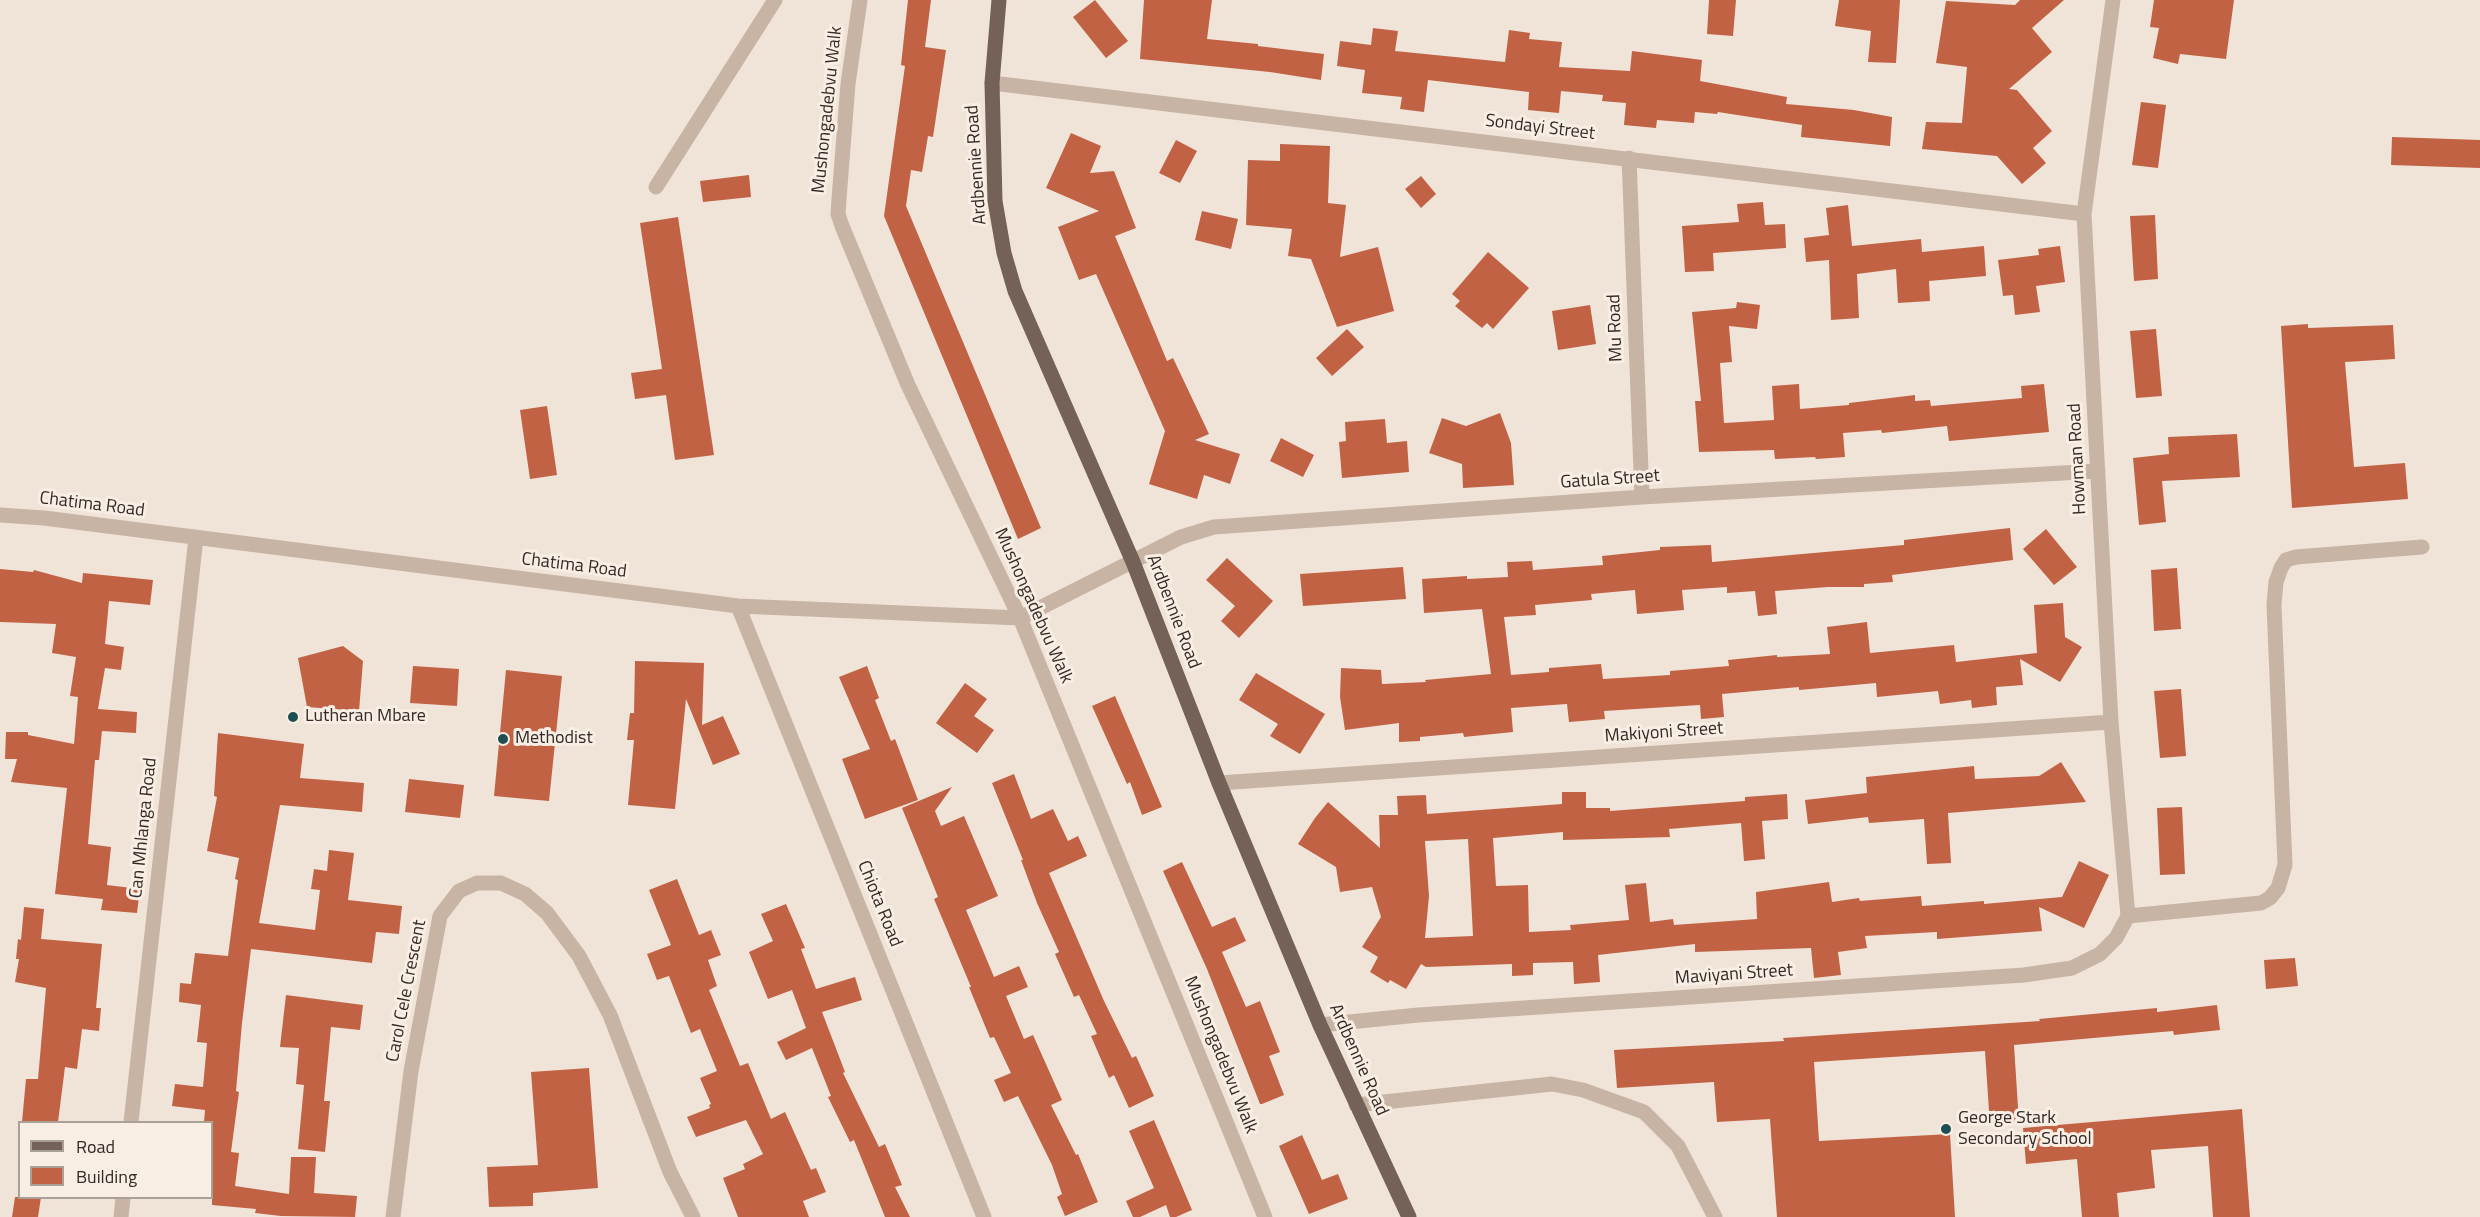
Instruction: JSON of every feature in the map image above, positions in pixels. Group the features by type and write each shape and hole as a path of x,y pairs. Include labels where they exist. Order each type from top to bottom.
{"main road":[{"name":"Ardbennie Road","path":"999,0 992,82 995,201 1004,253 1015,291 1132,562 1219,783 1320,1025 1409,1217"}],"street":[{"path":"656,187 776,0"},
{"name":"Mushongadebvu Walk","path":"860,0 848,84 838,214 908,385 1020,618 1265,1217"},
{"name":"Howman Road","path":"2113,0 2084,214 2111,722 2128,916"},
{"name":"Sondayi Street","path":"992,82 2084,214"},
{"name":"Mu Road","path":"1629,158 1642,497"},
{"name":"Gatula Street","path":"1132,562 1180,537 1214,527 1642,497 2098,471"},
{"name":"Chatima Road","path":"0,515 44,518 738,606 1020,618 1132,562"},
{"name":"Can Mhlanga Road","path":"131,1121 196,538"},
{"path":"2128,916 2261,903 2274,893 2282,878 2285,865 2274,604 2276,582 2281,568 2286,560 2296,558 2422,547"},
{"name":"Chiota Road","path":"738,606 984,1217"},
{"name":"Makiyoni Street","path":"1219,783 2111,722"},
{"name":"Carol Cele Crescent","path":"393,1217 411,1071 440,916 459,891 477,883 501,883 525,894 547,913 579,956 610,1015 670,1172 693,1217"},
{"name":"Maviyani Street","path":"1320,1025 1419,1015 2024,975 2072,968 2100,954 2116,938 2128,916"},
{"path":"1356,1105 1552,1084 1583,1090 1644,1112 1678,1146 1715,1217"},
{"path":"121,1217 123,1199"}],"building":[{"path":"908,0 931,0 925,47 946,50 933,137 928,136 922,172 911,170 906,206 1041,528 1018,539 884,216 905,66 901,65"},
{"path":"1095,0 1128,41 1106,58 1073,17"},
{"path":"1144,0 1212,0 1207,39 1324,54 1321,80 1270,72 1140,59"},
{"path":"1709,0 1736,0 1733,36 1707,34"},
{"path":"1839,0 1900,0 1896,63 1868,62 1871,31 1835,26"},
{"path":"2020,0 2064,0 2032,28 2052,52 2009,89 2017,90 2052,131 2033,148 2046,163 2022,184 1997,156 1922,149 1926,122 1962,123 1967,67 1936,63 1946,1 2015,5"},
{"path":"2154,0 2234,0 2226,59 2180,54 2178,64 2153,58 2159,28 2150,27"},
{"path":"1373,28 1398,31 1395,51 1505,62 1509,30 1530,33 1529,39 1562,42 1559,67 1630,71 1632,51 1702,60 1700,81 1787,97 1786,104 1854,110 1892,117 1890,146 1801,137 1802,125 1718,112 1717,114 1695,112 1694,123 1657,120 1656,128 1624,125 1626,103 1602,101 1603,95 1561,91 1559,113 1528,110 1529,92 1428,80 1424,112 1400,109 1402,97 1362,93 1365,70 1337,66 1340,41 1371,45"},
{"path":"2141,102 2166,105 2158,168 2132,165"},
{"path":"1071,133 1101,146 1090,173 1114,171 1136,228 1115,236 1167,361 1173,358 1209,434 1195,440 1240,454 1230,484 1204,475 1197,499 1149,484 1165,431 1096,274 1079,280 1058,227 1099,211 1046,188"},
{"path":"2392,137 2480,140 2480,168 2391,165"},
{"path":"1176,140 1197,151 1180,183 1159,173"},
{"path":"1280,144 1330,146 1328,203 1346,205 1340,257 1378,247 1394,311 1337,327 1311,259 1288,256 1292,229 1246,225 1248,160 1280,161"},
{"path":"749,175 751,197 703,202 700,181"},
{"path":"1421,176 1436,194 1421,208 1405,189"},
{"path":"1763,202 1765,225 1785,224 1786,248 1713,253 1714,271 1685,272 1682,226 1739,222 1737,204"},
{"path":"1848,205 1852,246 1921,239 1922,252 1984,246 1986,276 1929,281 1930,301 1898,303 1896,269 1857,274 1859,318 1831,320 1829,260 1806,262 1804,238 1829,235 1826,208"},
{"path":"1202,211 1238,219 1231,249 1195,240"},
{"path":"2155,215 2158,279 2134,281 2130,216"},
{"path":"678,217 714,455 675,460 666,395 635,399 631,373 662,369 640,223"},
{"path":"2060,246 2065,282 2036,286 2040,312 2015,315 2013,295 2003,296 1998,260 2039,255 2038,249"},
{"path":"1488,252 1529,288 1493,329 1487,323 1482,328 1455,306 1460,301 1452,294"},
{"path":"1737,302 1760,305 1757,329 1729,326 1732,362 1720,363 1724,423 1774,420 1772,386 1799,384 1800,409 1849,405 1849,403 1915,395 1915,401 1930,400 1931,406 2022,398 2021,386 2044,384 2049,432 1949,441 1947,426 1882,433 1881,430 1843,433 1845,457 1816,459 1815,457 1775,459 1774,450 1699,452 1695,401 1701,401 1692,312 1736,308"},
{"path":"1590,305 1596,344 1558,350 1552,311"},
{"path":"2308,324 2308,328 2393,325 2395,359 2345,362 2354,467 2405,463 2408,499 2292,508 2281,326"},
{"path":"1347,329 1364,347 1332,376 1316,358"},
{"path":"2156,329 2162,396 2136,398 2130,331"},
{"path":"547,406 557,475 530,479 520,410"},
{"path":"1500,413 1511,443 1514,485 1463,488 1462,464 1429,453 1442,418 1466,426"},
{"path":"1385,419 1387,443 1407,441 1409,472 1342,478 1339,442 1346,441 1345,422"},
{"path":"2237,434 2240,477 2162,481 2166,522 2139,525 2133,458 2169,454 2168,437"},
{"path":"1281,438 1314,455 1303,477 1270,461"},
{"path":"2010,528 2013,560 1892,575 1893,582 1864,584 1864,587 1775,591 1777,614 1758,616 1755,591 1727,593 1727,587 1682,590 1684,610 1637,614 1635,590 1591,594 1592,600 1535,605 1536,615 1504,617 1511,675 1549,672 1549,668 1601,664 1603,679 1670,675 1670,671 1729,666 1728,660 1777,655 1777,657 1830,654 1827,627 1867,622 1870,653 1954,645 1956,662 2037,653 2034,605 2063,603 2065,637 2082,647 2060,682 2020,659 2023,685 1996,687 1997,705 1972,708 1971,700 1940,704 1938,691 1877,697 1876,683 1722,694 1724,717 1701,719 1700,705 1604,711 1605,719 1569,722 1567,704 1511,708 1513,732 1464,737 1463,733 1420,737 1420,741 1399,742 1399,723 1345,730 1340,697 1341,668 1381,670 1382,684 1426,682 1425,680 1491,674 1482,609 1424,613 1422,579 1467,576 1467,579 1508,577 1507,562 1532,561 1533,570 1603,565 1602,556 1660,550 1660,547 1711,545 1712,562 1904,545 1904,540"},
{"path":"2046,529 2077,567 2054,585 2023,549"},
{"path":"1227,558 1273,601 1239,638 1221,621 1235,606 1206,580"},
{"path":"1403,567 1406,599 1303,606 1300,574"},
{"path":"2177,568 2181,629 2154,631 2151,570"},
{"path":"0,569 33,572 34,570 82,583 83,573 153,580 150,605 109,601 105,644 124,647 121,670 105,668 98,709 137,712 136,733 102,731 99,760 95,760 88,844 111,847 107,885 140,889 137,913 101,910 103,899 55,894 67,788 11,782 17,759 5,759 6,732 28,732 28,735 74,744 78,697 70,696 76,657 52,653 56,624 0,622"},
{"path":"343,646 363,661 359,711 307,707 298,658"},
{"path":"635,661 704,663 702,725 723,716 740,754 713,765 686,699 675,809 628,805 634,740 627,740 630,713 634,713"},
{"path":"413,666 459,669 457,706 410,703"},
{"path":"867,666 879,698 875,700 891,741 895,739 918,800 865,819 842,759 870,749 839,677"},
{"path":"506,670 562,676 549,801 494,796"},
{"path":"1256,673 1325,714 1300,754 1270,736 1278,724 1239,700"},
{"path":"965,683 987,699 974,716 994,730 977,753 936,723"},
{"path":"2181,689 2186,756 2160,758 2154,691"},
{"path":"1115,696 1162,807 1142,815 1130,782 1127,784 1092,706"},
{"path":"218,733 304,744 300,778 364,783 362,812 280,805 259,923 315,930 320,890 311,889 314,869 327,871 329,850 354,853 348,900 402,906 399,934 376,932 372,963 251,949 236,1091 239,1092 231,1152 239,1153 235,1186 289,1194 291,1157 316,1157 314,1193 357,1196 355,1217 281,1216 255,1213 256,1209 212,1205 213,1121 204,1121 205,1110 172,1106 175,1084 203,1087 207,1043 197,1042 201,1005 179,1002 180,983 191,984 195,953 228,956 239,858 207,851 217,797 214,796"},
{"path":"2061,762 2086,802 1948,813 1951,863 1927,864 1924,819 1869,823 1868,817 1808,824 1805,800 1867,793 1866,777 1974,766 1975,779 2039,776"},
{"path":"1014,774 1031,819 1053,809 1068,841 1078,836 1087,856 1049,873 1104,1001 1132,1058 1136,1056 1154,1096 1129,1108 1114,1075 1109,1078 1091,1036 1097,1034 1079,995 1074,997 1055,954 1059,952 1037,903 1021,860 1023,860 992,783"},
{"path":"409,779 464,785 460,818 405,812"},
{"path":"952,787 935,811 941,826 964,816 998,896 966,910 994,977 1019,966 1028,987 1006,996 1024,1039 1033,1035 1062,1100 1051,1105 1076,1155 1078,1154 1098,1202 1065,1216 1057,1197 1062,1194 1052,1165 1018,1096 1004,1102 994,1080 1011,1073 994,1037 990,1038 969,987 971,987 934,899 938,897 902,808"},
{"path":"1562,792 1586,792 1586,808 1610,808 1610,811 1745,801 1745,797 1787,794 1788,819 1762,821 1765,859 1744,861 1741,823 1669,829 1670,837 1563,840 1563,832 1493,838 1496,886 1528,885 1529,932 1571,930 1570,925 1629,920 1625,885 1646,883 1650,922 1673,919 1674,925 1757,919 1756,892 1829,882 1832,902 1859,898 1860,901 1921,896 1922,906 1984,901 1984,904 2062,897 2079,861 2109,875 2084,928 2039,907 2042,931 1937,939 1937,932 1865,936 1867,948 1838,952 1841,975 1814,978 1811,948 1695,952 1695,944 1598,955 1600,982 1574,984 1573,962 1533,963 1533,975 1512,976 1512,964 1426,967 1421,964 1406,989 1390,980 1388,983 1370,972 1378,957 1362,947 1381,917 1372,887 1340,892 1336,867 1298,844 1328,802 1380,848 1379,815 1398,815 1397,796 1426,795 1427,814 1562,804","holes":["1468,839 1473,936 1425,938 1429,896 1425,841"]},
{"path":"2182,807 2185,874 2160,875 2157,808"},
{"path":"1182,862 1212,927 1235,917 1246,941 1222,952 1246,1007 1260,1001 1280,1052 1269,1056 1284,1095 1262,1104 1260,1104 1207,969 1163,871"},
{"path":"677,879 699,935 711,930 721,955 708,960 717,986 709,990 740,1066 748,1063 771,1119 785,1112 811,1170 816,1168 826,1192 803,1201 809,1217 738,1217 723,1178 745,1169 743,1164 763,1154 746,1120 696,1137 687,1117 710,1108 711,1104 700,1078 717,1071 700,1029 691,1033 669,976 657,980 647,954 671,945 649,890"},
{"path":"786,904 805,948 801,949 816,989 855,977 862,1000 822,1012 845,1072 843,1073 879,1147 885,1144 902,1185 895,1187 910,1217 885,1217 854,1140 850,1142 828,1097 831,1096 812,1048 786,1060 777,1042 806,1028 792,990 768,999 749,952 773,941 761,914"},
{"path":"24,907 44,909 41,939 102,944 96,1008 101,1008 99,1031 82,1029 77,1069 65,1067 58,1121 22,1121 26,1079 38,1079 46,988 15,982 19,959 16,959 18,939 21,940"},
{"path":"2295,958 2298,986 2266,989 2264,960"},
{"path":"286,995 363,1005 360,1030 331,1027 324,1101 330,1101 325,1152 298,1149 304,1085 296,1084 299,1048 280,1047"},
{"path":"2217,1005 2220,1030 2174,1035 2173,1031 2014,1045 2019,1123 1990,1126 1985,1051 1814,1062 1819,1141 1950,1134 1955,1217 1777,1217 1770,1119 1717,1122 1714,1082 1617,1088 1614,1050 1784,1041 1783,1038 2040,1021 2039,1019 2157,1008 2157,1012"},
{"path":"589,1068 598,1188 533,1193 533,1206 489,1207 487,1167 538,1165 531,1072"},
{"path":"2242,1109 2250,1217 2213,1217 2208,1146 2151,1150 2155,1188 2117,1193 2119,1217 2082,1217 2077,1159 2026,1164 2023,1128"},
{"path":"1154,1120 1192,1210 1176,1217 1170,1217 1166,1205 1140,1217 1133,1217 1126,1201 1154,1188 1129,1131"},
{"path":"1302,1135 1322,1180 1338,1174 1348,1199 1309,1214 1279,1146"},
{"path":"15,1197 41,1199 38,1217 12,1217"}],"place":[{"name":"Lutheran Mbare","path":"293,717"},
{"name":"Methodist","path":"503,739"},
{"name":"George Stark Secondary School","path":"1946,1129"}]}
